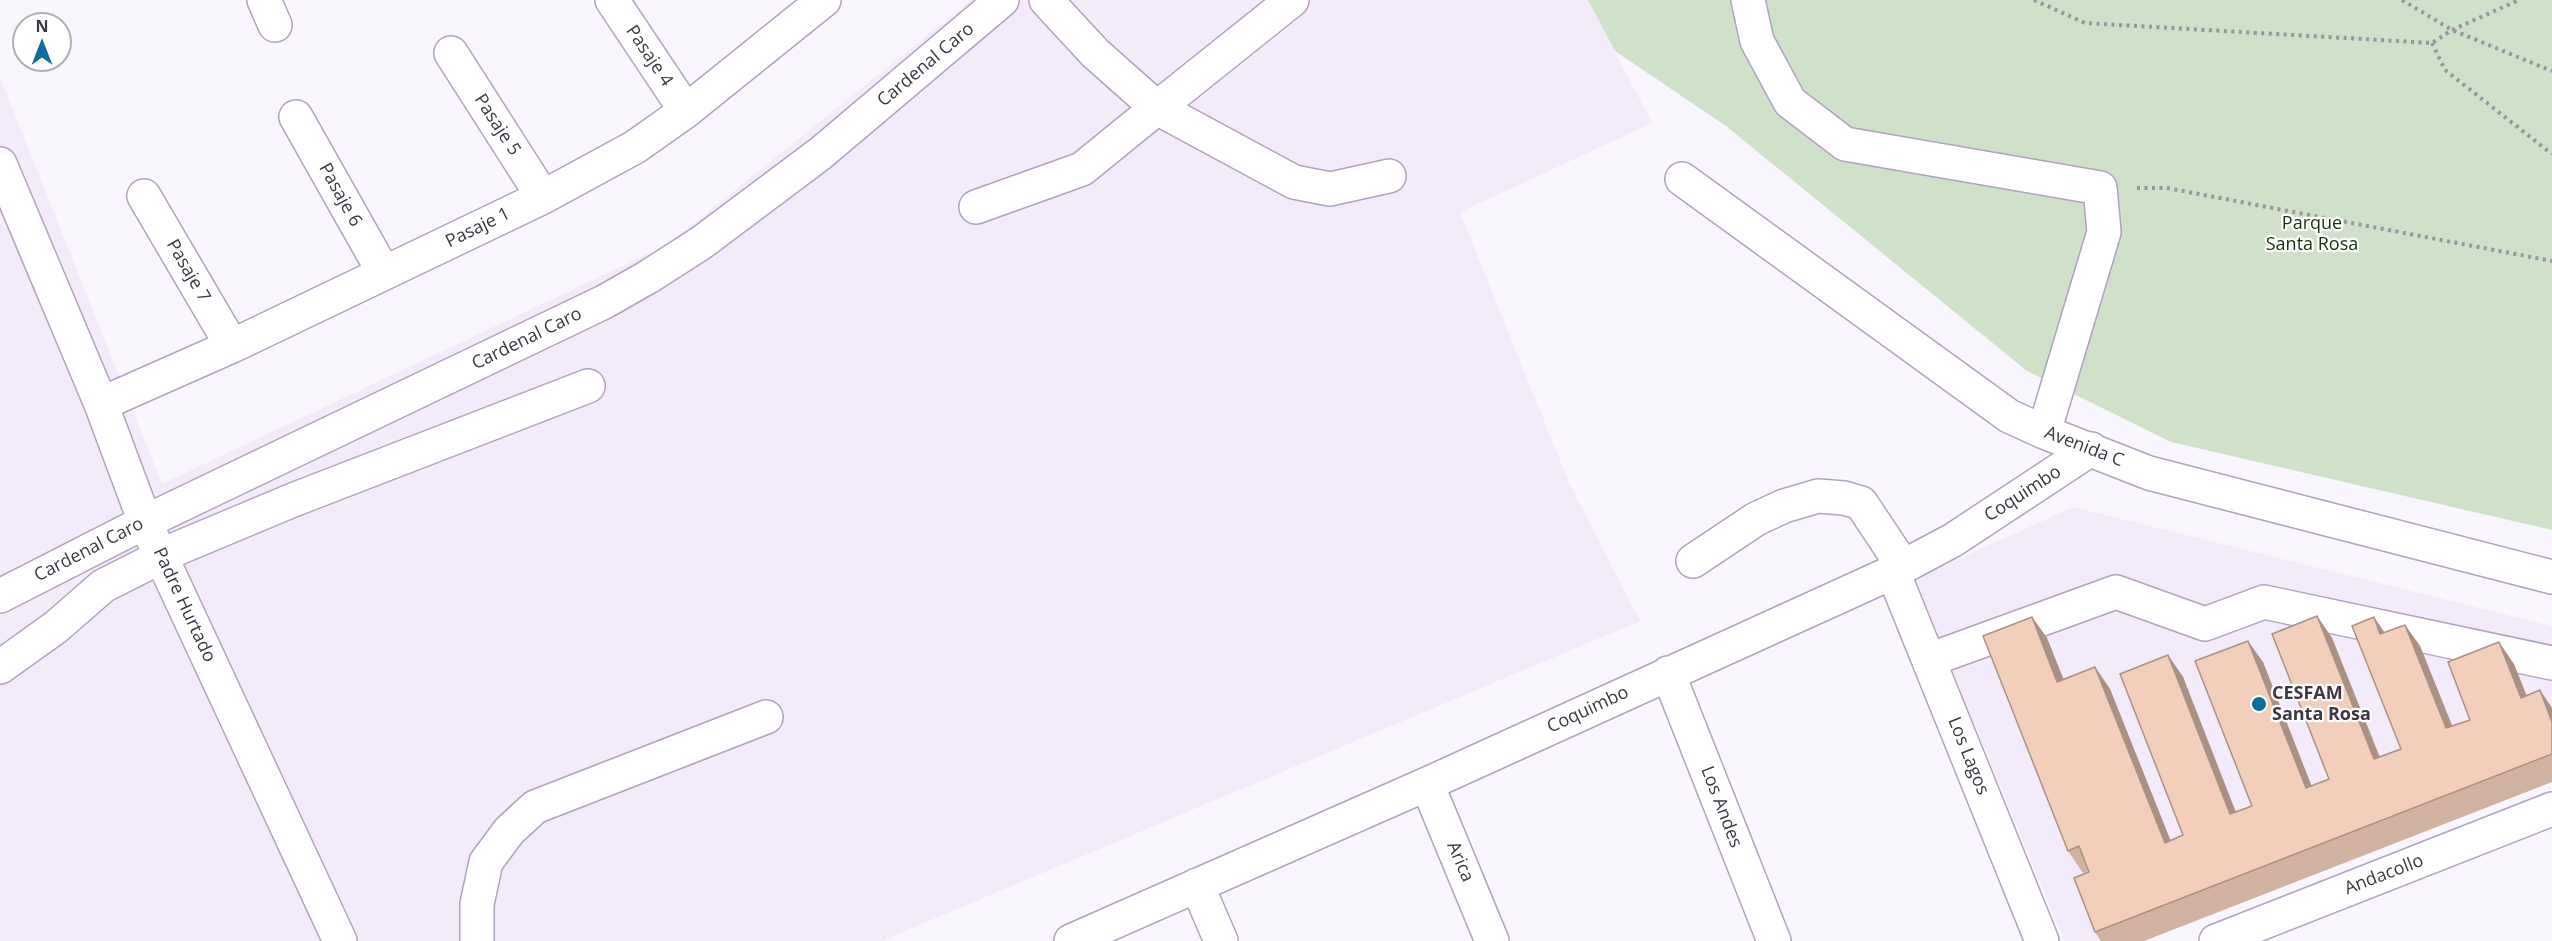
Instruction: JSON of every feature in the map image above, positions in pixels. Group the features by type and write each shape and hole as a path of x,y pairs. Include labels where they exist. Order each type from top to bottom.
{"street":[{"name":"Pasaje 4","path":"612,0 686,111"},
{"name":"Cardenal Caro","path":"0,596 145,522 604,302 648,277 701,243 821,153 1002,0"},
{"path":"1046,0 1095,53 1157,108 1294,182 1330,189 1389,176"},
{"path":"976,207 1082,169 1292,0"},
{"path":"1748,0 1756,41 1790,102 1845,144 2100,188 2104,232 2044,432"},
{"name":"Pasaje 1","path":"101,404 232,346 543,197 635,147 686,111 821,1"},
{"name":"Pasaje 5","path":"451,53 543,197"},
{"name":"Pasaje 6","path":"296,117 384,273"},
{"name":"Padre Hurtado","path":"0,164 101,404 145,522 340,941"},
{"name":"Avenida C","path":"1682,179 2009,416 2044,432 2149,473 2552,576"},
{"name":"Pasaje 7","path":"144,196 232,346"},
{"path":"0,667 56,627 103,586 161,556 293,500 588,386"},
{"name":"Coquimbo","path":"1071,941 1427,784 1898,569 1953,540 2091,449"},
{"name":"Los Lagos","path":"1693,561 1756,519 1784,506 1818,496 1844,498 1861,503 1898,569 1929,660 2042,941"},
{"path":"1929,660 2116,592 2205,624 2264,602 2552,663"},
{"name":"Los Andes","path":"1668,673 1774,941"},
{"path":"477,941 477,904 486,862 509,831 535,807 766,717"},
{"name":"Arica","path":"1427,784 1492,941"},
{"name":"Andacollo","path":"2218,941 2552,809"},
{"path":"1197,885 1221,941"}],"path":[{"path":"2034,0 2085,23 2432,43 2452,30 2519,0"},
{"path":"2402,0 2452,30 2552,71"},
{"path":"2432,43 2445,70 2552,154"},
{"path":"2100,188 2166,188 2552,261"}],"shaded area":[{"path":"971,0 1588,0 1652,123 1460,212 1570,485 1640,621 881,941 0,941 0,77 162,484 667,245"},
{"name":"CESFAM Santa Rosa","path":"2073,507 2552,626 2552,782 2144,941 2064,941 1915,579"}],"green space":[{"name":"Parque Santa Rosa","path":"1588,0 2552,0 2552,530 2171,442 2027,371 1726,126 1615,51"}],"building":[{"path":"2317,616 2374,759 2401,749 2352,626 2374,617 2380,634 2405,625 2446,728 2470,720 2448,662 2499,642 2521,698 2540,690 2552,722 2552,754 2095,932 2074,878 2089,872 2079,846 2068,851 1983,636 2032,617 2057,682 2095,667 2165,843 2183,835 2120,674 2168,655 2230,814 2252,806 2195,661 2248,641 2306,788 2329,779 2272,634"}],"place":[{"name":"CESFAM Santa Rosa","path":"2259,704"}]}
